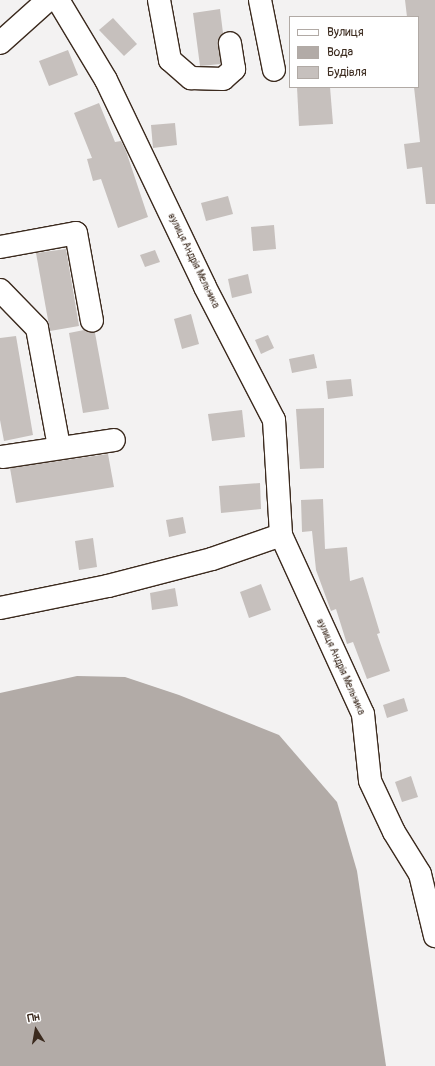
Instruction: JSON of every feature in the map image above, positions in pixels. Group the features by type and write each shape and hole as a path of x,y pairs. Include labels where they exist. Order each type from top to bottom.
{"street":[{"path":"0,43 48,0"},
{"name":"вулиця Андрія Мельника","path":"58,0 106,80 205,288 274,420 281,535 363,714 370,781 394,832 427,872 435,936"},
{"path":"159,0 170,60 191,78 223,79 234,69 230,43"},
{"path":"260,0 274,70"},
{"path":"0,247 76,233 92,321"},
{"path":"0,290 37,328 59,447"},
{"path":"2,457 59,447 114,440"},
{"path":"0,608 212,559 281,535"}],"water":[{"path":"77,676 125,677 179,695 279,735 337,802 357,871 386,1066 0,1066 0,693"}],"building":[{"path":"405,0 435,0 435,204 426,204 422,167 407,169 404,144 420,142 414,88 419,88 419,16 407,16"},
{"path":"220,9 223,33 218,45 221,64 200,66 193,13"},
{"path":"113,18 137,44 124,56 99,30"},
{"path":"68,50 78,75 49,86 39,61"},
{"path":"297,88 330,88 333,124 299,126"},
{"path":"99,103 115,142 121,141 126,151 148,217 118,228 101,179 93,181 87,159 92,158 74,113"},
{"path":"175,123 177,145 153,148 151,125"},
{"path":"228,196 233,214 206,221 201,203"},
{"path":"274,225 276,249 253,251 251,227"},
{"path":"66,249 79,326 50,331 36,253"},
{"path":"155,250 160,262 145,267 140,255"},
{"path":"248,274 252,293 232,298 228,279"},
{"path":"191,314 199,344 182,349 174,319"},
{"path":"84,330 95,333 109,409 83,413 69,333"},
{"path":"268,335 274,348 261,354 255,340"},
{"path":"16,336 33,435 4,441 0,420 0,338"},
{"path":"314,354 317,368 292,373 289,359"},
{"path":"351,379 353,396 328,399 326,381"},
{"path":"324,408 324,468 300,469 296,409"},
{"path":"242,410 245,437 212,441 208,414"},
{"path":"108,454 114,487 16,503 10,468"},
{"path":"260,483 261,509 221,513 219,486"},
{"path":"323,499 325,549 347,547 350,581 363,577 380,633 377,634 390,671 367,679 353,642 347,644 336,609 331,611 316,570 312,531 302,532 301,500"},
{"path":"183,517 186,533 169,537 166,520"},
{"path":"93,538 97,567 79,570 75,541"},
{"path":"261,584 271,610 249,618 240,592"},
{"path":"175,588 178,606 152,610 150,593"},
{"path":"404,698 408,711 387,718 383,705"},
{"path":"411,776 418,797 402,802 395,782"}]}
